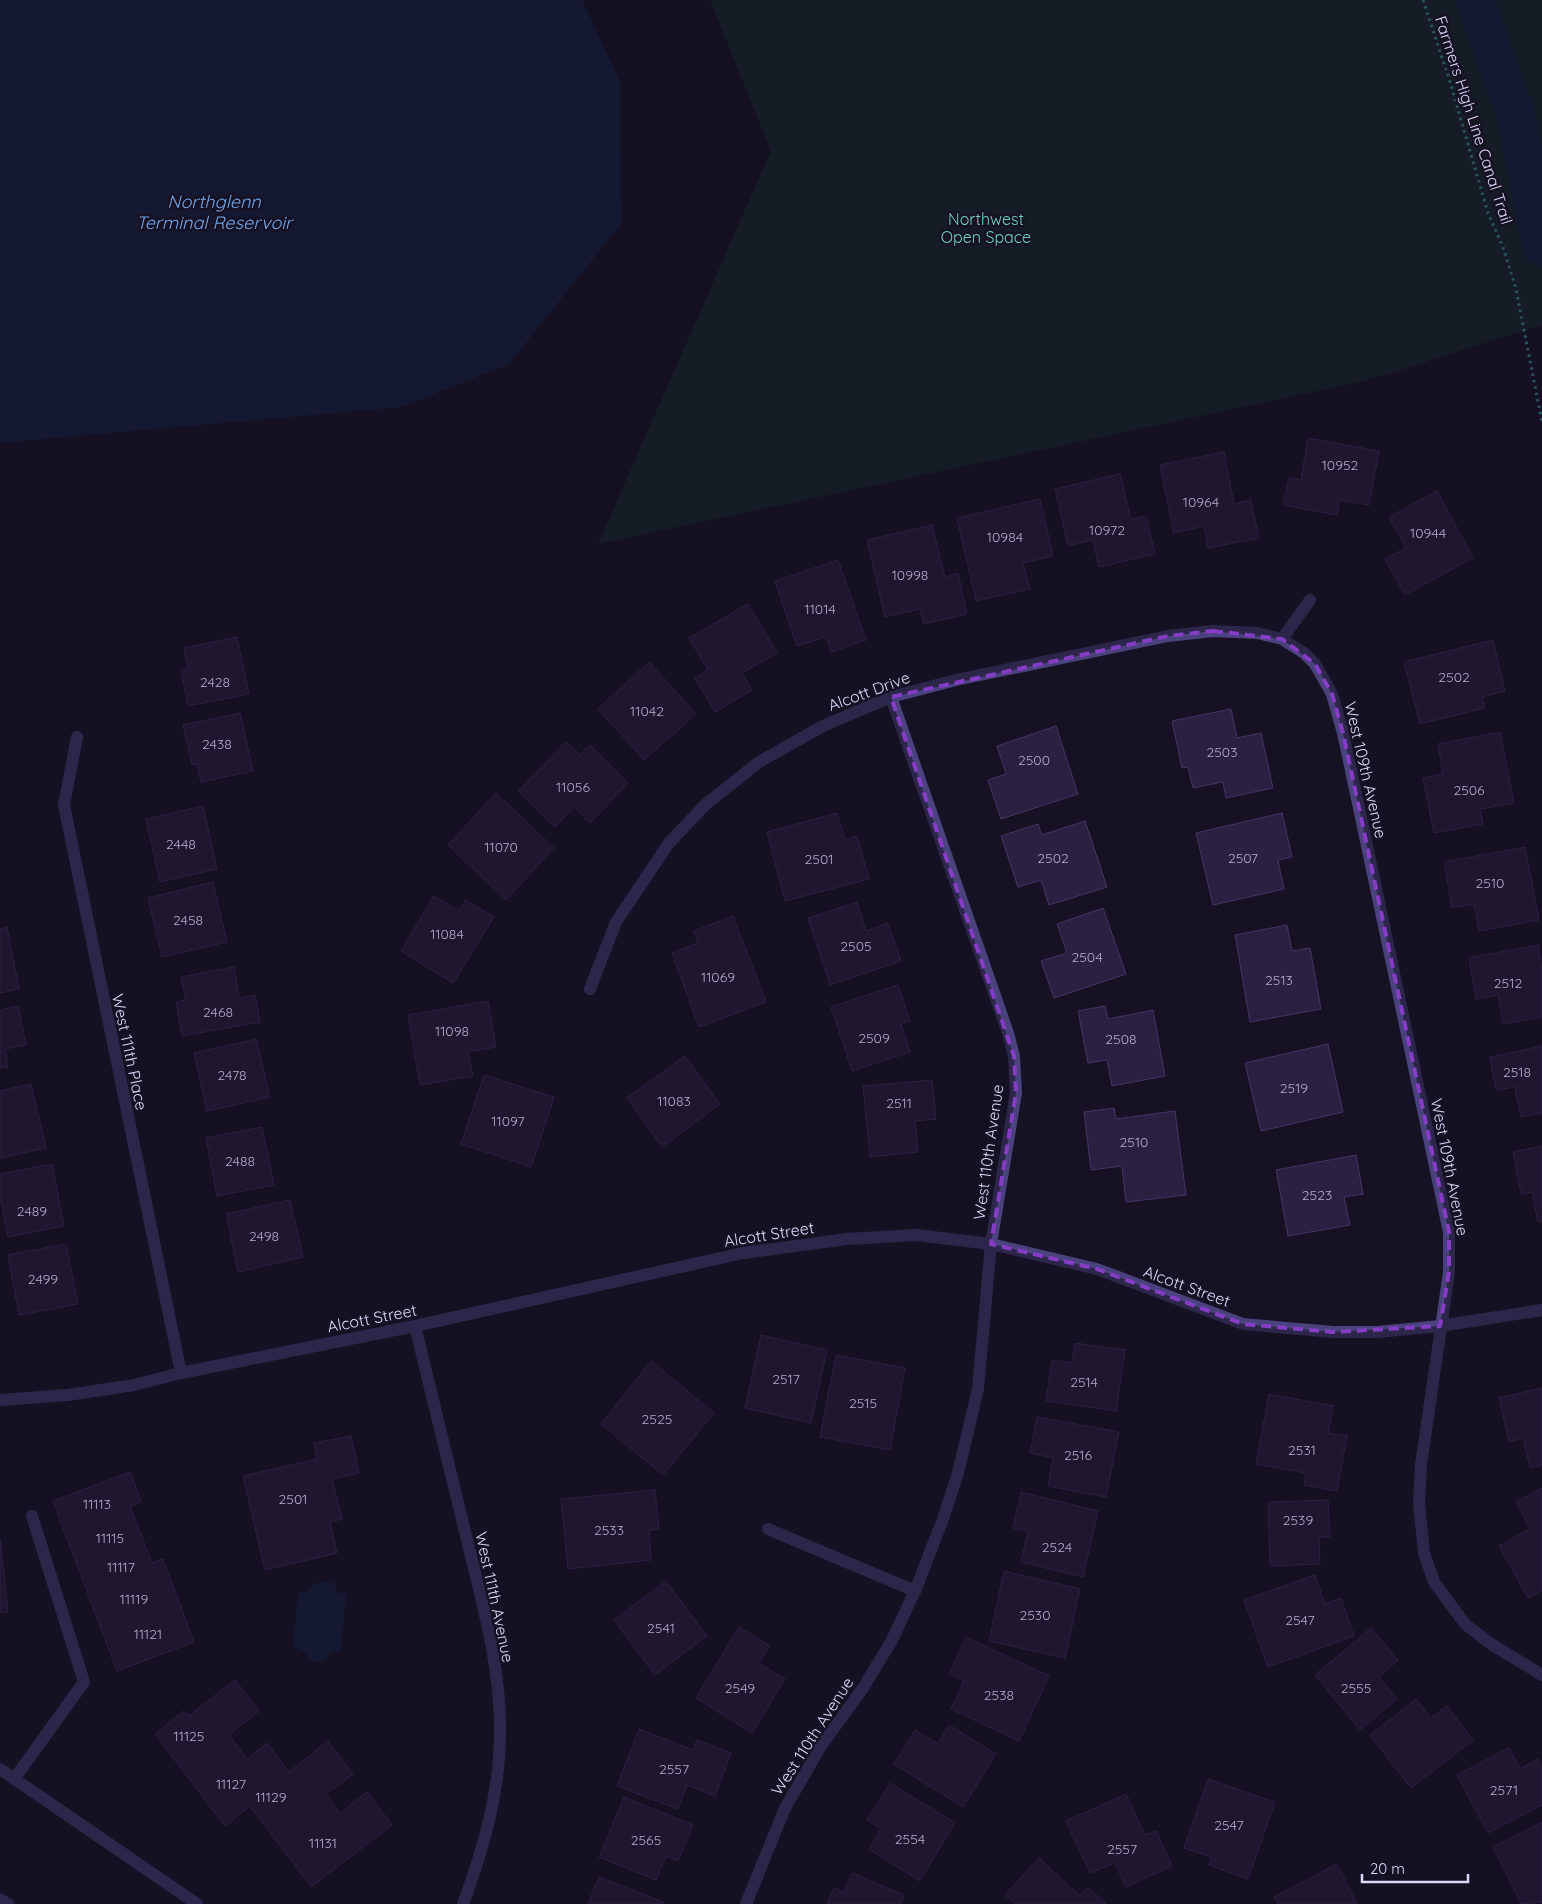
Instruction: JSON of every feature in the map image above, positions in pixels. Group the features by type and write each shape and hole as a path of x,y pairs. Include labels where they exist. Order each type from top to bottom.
{"street":[{"path":"1282,639 1310,600"},
{"name":"Alcott Drive","path":"590,989 616,922 669,843 705,805 759,762 823,726 891,697 956,680 1168,636 1213,631 1257,633 1282,639"},
{"name":"West 109th Avenue","path":"1282,639 1304,653 1315,664 1332,694 1343,733 1449,1232 1449,1272 1421,1465 1419,1503 1424,1553 1434,1582 1465,1624 1491,1644 1542,1675"},
{"name":"West 110th Avenue","path":"746,1904 785,1808 821,1746 863,1688 892,1640 915,1591 944,1519 958,1473 978,1389 991,1244 1016,1093 1014,1056 1008,1033 891,697"},
{"name":"West 111th Place","path":"77,736 64,805 181,1373"},
{"name":"Alcott Street","path":"0,1400 68,1395 134,1385 181,1373 415,1326 743,1253 847,1239 916,1235 991,1244 1097,1270 1243,1324 1333,1332 1377,1332 1440,1326 1542,1310"},
{"name":"West 111th Avenue","path":"415,1326 492,1644 500,1729 498,1772 493,1809 482,1851 463,1904"},
{"path":"14,1779 84,1682 32,1516"},
{"path":"768,1529 915,1591"},
{"path":"0,1769 196,1904"},
{"path":"0,1899 8,1904"}],"path":[{"name":"Farmers High Line Canal Trail","path":"1423,0 1488,213 1503,247 1516,289 1542,422"}],"highlighted area":[{"path":"1213,631 1282,639 1315,664 1332,694 1343,733 1449,1232 1449,1272 1440,1326 1333,1332 1243,1324 1097,1269 991,1244 1016,1093 1014,1056 891,697 1168,636"}],"green space":[{"name":"Northwest Open Space","path":"710,0 1542,0 1542,325 1365,381 598,544 771,151"}],"water":[{"name":"Northglenn Terminal Reservoir","path":"0,0 582,0 620,82 621,224 509,364 402,407 0,443"},
{"path":"333,1582 338,1593 346,1594 341,1653 332,1652 324,1661 312,1661 303,1651 293,1647 298,1591 307,1592 315,1583"}],"building":[{"path":"1308,438 1379,451 1369,505 1340,500 1337,515 1283,505 1289,478 1301,480"},
{"path":"1224,452 1234,504 1251,500 1259,538 1208,548 1204,526 1174,533 1160,465"},
{"path":"1120,474 1131,519 1146,516 1155,554 1099,567 1093,540 1068,546 1055,489"},
{"path":"1437,491 1473,558 1405,595 1385,559 1406,548 1389,517"},
{"path":"1040,499 1053,556 1023,563 1030,589 976,601 957,518"},
{"path":"932,525 945,577 958,573 967,614 924,624 920,609 885,617 867,540"},
{"path":"838,560 866,640 831,652 826,637 797,646 775,581"},
{"path":"748,604 777,653 742,673 752,690 715,712 695,678 708,670 689,638"},
{"path":"237,637 249,694 188,706 181,670 188,668 184,648"},
{"path":"1493,640 1505,691 1482,697 1485,708 1420,724 1404,662"},
{"path":"649,662 696,714 644,760 598,709"},
{"path":"1231,709 1237,738 1261,733 1273,788 1226,798 1223,782 1193,788 1188,767 1182,768 1172,721"},
{"path":"240,713 253,771 201,782 197,764 192,765 183,725"},
{"path":"1056,726 1078,794 1001,819 988,780 1006,774 997,746"},
{"path":"1500,732 1514,803 1480,809 1483,824 1434,833 1423,778 1443,774 1438,744"},
{"path":"566,742 580,755 590,745 628,783 590,823 574,807 555,827 518,791"},
{"path":"496,793 554,848 506,900 448,845"},
{"path":"203,806 217,869 160,882 146,819"},
{"path":"837,813 845,840 857,836 869,879 785,901 767,832"},
{"path":"1282,813 1292,857 1278,860 1284,889 1213,905 1196,833"},
{"path":"1085,821 1107,887 1049,905 1041,880 1018,887 1001,836 1038,824 1042,835"},
{"path":"1525,847 1539,920 1479,931 1474,904 1452,908 1444,862"},
{"path":"213,882 227,942 162,957 148,898"},
{"path":"434,896 459,911 466,900 494,917 453,983 401,951"},
{"path":"857,902 866,931 888,923 901,961 830,985 808,918"},
{"path":"1103,908 1126,974 1054,998 1041,961 1067,953 1057,924"},
{"path":"733,916 766,1002 699,1027 672,953 698,943 694,931"},
{"path":"1287,925 1292,951 1310,948 1321,1009 1250,1022 1235,935"},
{"path":"7,927 19,989 0,993 0,929"},
{"path":"1538,945 1542,970 1542,1017 1503,1024 1498,995 1476,999 1469,958"},
{"path":"234,967 239,998 255,995 260,1022 182,1036 176,1002 186,1000 181,977"},
{"path":"898,985 910,1021 901,1024 910,1052 852,1071 831,1007"},
{"path":"488,1001 496,1047 468,1052 473,1076 420,1085 408,1015"},
{"path":"18,1006 26,1045 5,1049 8,1067 0,1068 0,1010"},
{"path":"1105,1006 1108,1019 1153,1010 1165,1076 1112,1086 1107,1060 1088,1063 1078,1011"},
{"path":"256,1039 270,1097 207,1111 194,1053"},
{"path":"1328,1044 1343,1112 1261,1131 1245,1063"},
{"path":"1542,1046 1542,1113 1521,1117 1515,1087 1496,1090 1490,1057"},
{"path":"685,1056 720,1104 662,1147 627,1098"},
{"path":"484,1075 554,1097 531,1167 461,1144"},
{"path":"932,1080 936,1119 915,1121 918,1152 870,1157 863,1086"},
{"path":"31,1084 46,1148 0,1158 0,1091"},
{"path":"1114,1108 1116,1119 1175,1111 1186,1195 1126,1202 1122,1166 1091,1170 1084,1112"},
{"path":"262,1127 274,1185 217,1196 206,1138"},
{"path":"1542,1146 1542,1221 1538,1222 1532,1192 1521,1194 1513,1152"},
{"path":"1356,1155 1363,1194 1344,1197 1350,1225 1288,1236 1276,1170"},
{"path":"52,1164 64,1226 8,1237 0,1196 0,1174"},
{"path":"290,1200 303,1257 238,1272 226,1214"},
{"path":"66,1244 78,1304 19,1315 8,1255"},
{"path":"761,1335 827,1350 811,1423 745,1408"},
{"path":"1075,1343 1125,1350 1116,1411 1046,1401 1052,1360 1072,1363"},
{"path":"836,1355 905,1368 890,1450 820,1437"},
{"path":"651,1361 714,1413 663,1475 601,1424"},
{"path":"1542,1388 1542,1465 1530,1468 1523,1438 1509,1442 1499,1398"},
{"path":"1269,1394 1333,1406 1328,1433 1347,1436 1337,1491 1304,1485 1306,1473 1256,1464"},
{"path":"1037,1417 1119,1432 1106,1497 1048,1486 1053,1458 1030,1453"},
{"path":"351,1436 359,1473 332,1479 342,1519 330,1522 337,1553 265,1570 243,1476 317,1459 314,1443"},
{"path":"130,1472 141,1502 130,1506 152,1563 163,1559 194,1642 117,1671 53,1501"},
{"path":"1542,1488 1542,1590 1528,1598 1499,1546 1530,1529 1516,1502"},
{"path":"655,1490 659,1529 649,1530 651,1560 568,1569 561,1499"},
{"path":"1021,1492 1098,1511 1083,1577 1021,1562 1028,1531 1013,1528"},
{"path":"1328,1500 1330,1537 1319,1537 1320,1564 1270,1566 1268,1502"},
{"path":"0,1538 8,1612 0,1613"},
{"path":"1004,1571 1080,1589 1065,1658 989,1641"},
{"path":"1315,1575 1325,1604 1341,1598 1354,1636 1268,1667 1244,1600"},
{"path":"666,1581 707,1636 655,1675 614,1620"},
{"path":"739,1627 770,1646 759,1663 785,1679 752,1733 696,1698"},
{"path":"1371,1628 1398,1660 1379,1677 1397,1699 1360,1730 1315,1675"},
{"path":"966,1637 1049,1676 1019,1741 951,1709 964,1681 949,1674"},
{"path":"235,1680 259,1711 229,1735 247,1759 267,1743 289,1772 328,1741 353,1774 326,1794 340,1813 367,1792 392,1825 311,1887 250,1806 225,1826 155,1734 184,1711 189,1716"},
{"path":"1416,1699 1431,1718 1447,1706 1473,1740 1411,1788 1370,1735"},
{"path":"949,1725 996,1754 963,1807 894,1764 915,1730 938,1744"},
{"path":"639,1729 693,1750 697,1740 731,1753 715,1796 687,1785 678,1809 617,1786"},
{"path":"1509,1748 1520,1769 1538,1759 1542,1767 1542,1805 1488,1833 1457,1775"},
{"path":"1208,1779 1275,1802 1248,1879 1209,1865 1212,1857 1184,1848"},
{"path":"890,1783 955,1823 920,1881 869,1849 881,1829 867,1820"},
{"path":"1126,1794 1145,1835 1156,1831 1172,1866 1126,1887 1115,1863 1090,1873 1066,1821"},
{"path":"624,1797 693,1825 678,1861 666,1856 656,1880 599,1857"},
{"path":"1542,1822 1542,1902 1521,1904 1493,1847"},
{"path":"1039,1858 1080,1896 1088,1887 1106,1904 1015,1904 1005,1895"},
{"path":"1337,1864 1357,1904 1278,1904 1274,1897"},
{"path":"852,1873 904,1895 901,1904 827,1904 834,1888 844,1892"},
{"path":"599,1877 663,1902 662,1904 588,1904"}],"waterway":[{"path":"1475,0 1516,115 1542,247"}]}
